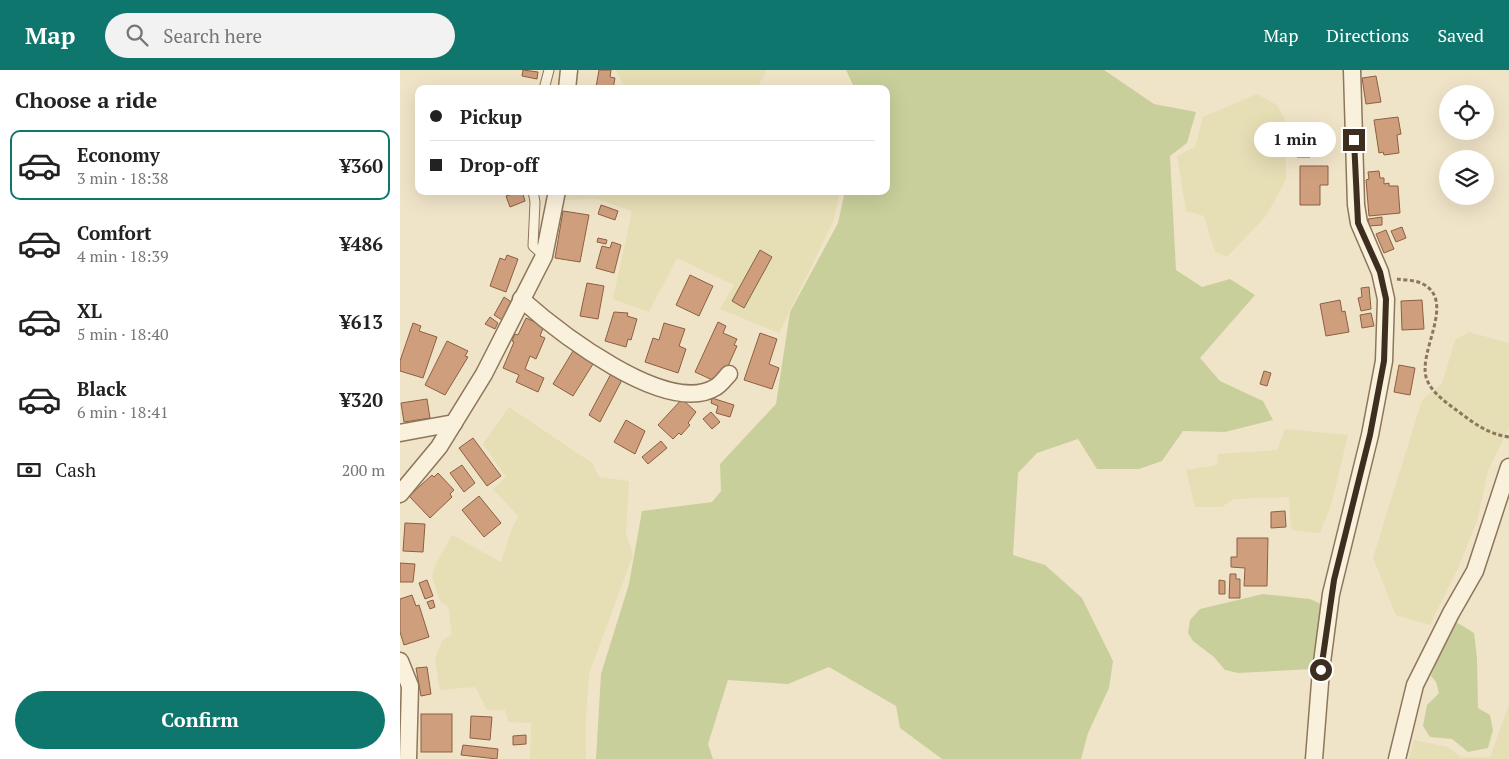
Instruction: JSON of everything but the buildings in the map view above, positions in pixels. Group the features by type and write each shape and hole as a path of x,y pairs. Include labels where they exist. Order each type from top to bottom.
{"street":[{"path":"567,85 569,70"},
{"path":"1314,759 1321,670 1331,594 1370,435 1384,361 1386,299 1380,272 1358,223 1356,205 1352,70"},
{"path":"400,494 439,447 484,374 544,256 556,195"},
{"path":"521,300 582,349 651,385 674,391 695,392 715,388 729,374"},
{"path":"400,433 454,423"},
{"path":"1397,759 1415,685 1451,613 1475,571 1509,467"},
{"path":"400,661 410,686 408,759"}],"lane":[{"path":"545,85 549,70"},
{"path":"534,195 533,246 544,256"}],"path":[{"path":"1380,272 1398,279 1424,284 1432,293 1436,303 1436,316 1434,333 1427,347 1425,362 1426,378 1431,388 1441,399 1480,428 1493,434 1509,437"}],"shaded area":[{"path":"616,70 767,70 759,85 624,85"},
{"path":"1257,94 1277,105 1285,120 1286,180 1266,216 1227,257 1215,252 1204,216 1186,211 1177,156 1195,147 1203,117"},
{"path":"563,195 839,195 833,222 779,333 720,309 734,285 677,258 649,312 613,299 632,211 596,199 563,200"},
{"path":"1469,332 1509,343 1509,428 1488,471 1477,521 1458,568 1430,625 1396,615 1373,558 1422,400 1442,384 1455,340"},
{"path":"509,407 592,463 599,477 629,481 626,533 633,555 589,674 586,716 586,759 530,759 531,723 508,722 505,710 487,710 475,687 440,690 435,659 442,641 452,634 448,606 440,601 432,577 435,565 452,535 501,562 518,516 493,489 506,477 483,444"},
{"path":"1285,429 1348,435 1332,502 1320,533 1291,530 1289,497 1234,499 1222,507 1195,507 1186,470 1217,465 1218,454 1277,450"},
{"path":"1509,704 1509,759 1409,759 1414,740 1448,747 1461,757 1490,757"}],"green space":[{"path":"846,70 1104,70 1154,104 1196,112 1187,143 1170,156 1176,270 1202,287 1230,279 1255,295 1200,358 1220,381 1263,401 1273,420 1225,432 1183,431 1162,461 1139,469 1097,469 1078,439 1037,453 1018,473 1013,555 1045,565 1082,598 1113,661 1109,688 1088,733 1081,759 942,759 900,728 896,706 829,667 788,684 728,680 708,744 713,759 596,759 601,674 629,584 642,511 712,502 721,491 720,464 776,404 790,312 838,223 844,195 890,195 890,85 853,85"},
{"path":"1263,594 1310,599 1321,604 1312,669 1238,673 1225,670 1214,657 1193,641 1188,633 1190,620 1200,609"},
{"path":"1456,622 1474,633 1477,658 1478,708 1490,715 1493,730 1488,748 1468,752 1452,739 1430,737 1423,726 1427,705 1439,693 1436,682 1431,676 1442,646"}],"route":[{"path":"1321,670 1336,566 1354,508 1359,475 1378,398 1384,361 1386,330 1386,299 1380,272 1358,223 1354,140"}]}
